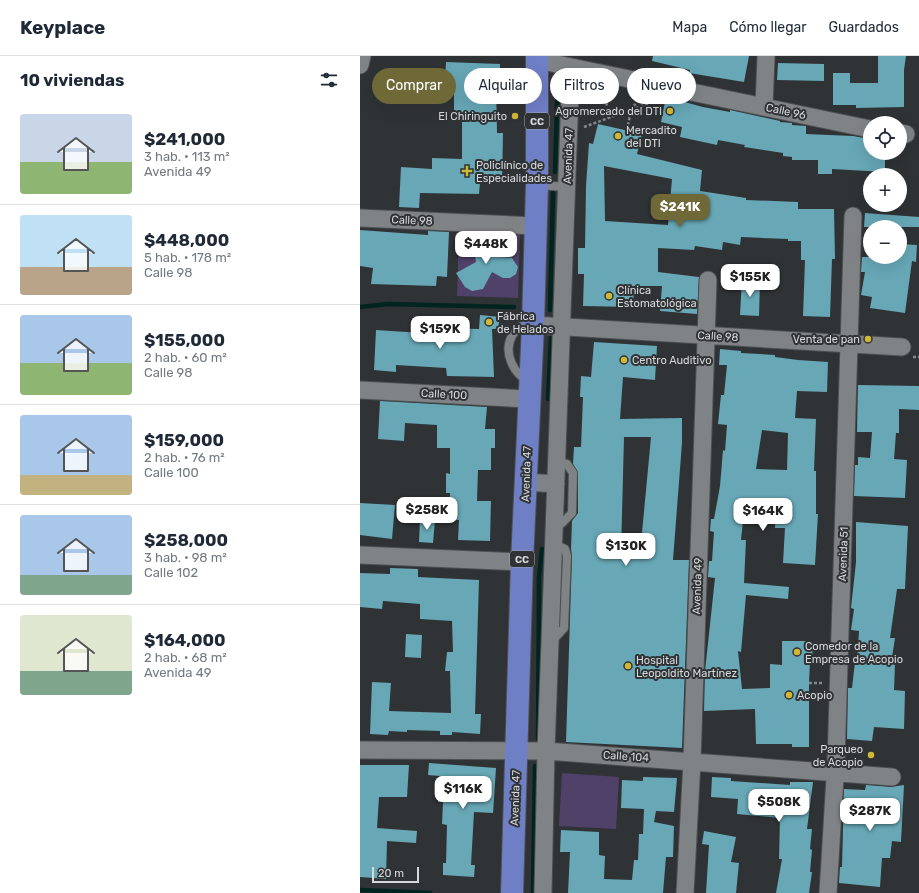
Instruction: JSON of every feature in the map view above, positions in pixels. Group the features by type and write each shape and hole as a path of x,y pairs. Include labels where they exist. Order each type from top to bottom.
{"main road":[{"name":"Avenida 47","path":"512,893 525,482 534,322 537,185 537,58"}],"street":[{"path":"360,65 362,56"},
{"path":"764,106 766,56"},
{"name":"Calle 96","path":"537,58 576,68"},
{"name":"Avenida 47","path":"543,893 546,751 571,67"},
{"name":"Calle 96","path":"696,93 863,127"},
{"name":"Avenida 51","path":"828,893 839,765 853,216"},
{"name":"Calle 98","path":"360,218 536,226"},
{"name":"Avenida 49","path":"685,893 692,761 708,280"},
{"name":"Calle 98","path":"534,322 562,326 902,347"},
{"name":"Calle 100","path":"360,390 529,391"},
{"path":"525,482 556,484"},
{"path":"360,555 522,562"},
{"name":"Calle 104","path":"360,750 546,751 692,761 839,765 892,777"}],"lane":[{"path":"537,185 567,187"},
{"path":"555,524 562,524 572,513 573,473 567,464 557,461"}],"path":[{"path":"606,104 612,117"},
{"path":"568,132 648,104"},
{"path":"627,130 631,110"}],"shaded area":[{"path":"459,227 520,229 518,298 457,296"},
{"path":"562,773 619,777 616,829 559,826"}],"building":[{"path":"653,56 749,56 744,82 696,74 696,68 682,68 652,61"},
{"path":"878,56 906,56 904,70 904,107 856,108 856,105 833,105 833,73 850,73 850,83 878,83"},
{"path":"446,62 500,64 500,68 464,68 464,104 496,104 497,133 503,133 502,183 480,182 479,194 420,193 419,208 399,207 401,167 432,169 432,158 462,159 462,113 454,113 454,104 456,104 456,68 446,68"},
{"path":"778,63 824,64 824,81 777,80"},
{"path":"665,104 692,104 730,112 730,110 780,122 792,123 792,125 806,126 806,134 863,138 863,160 885,160 885,168 863,168 863,171 832,169 832,174 818,174 818,160 792,160 792,157 783,156 783,153 744,147 745,145 718,140 717,145 680,137 682,127 661,122"},
{"path":"598,124 642,134 637,154 702,170 700,191 746,198 746,200 798,202 798,209 834,209 835,259 832,259 830,317 803,316 805,260 801,260 801,241 788,241 788,239 741,237 740,245 723,242 722,250 695,246 694,250 658,248 658,272 699,277 697,314 660,311 662,286 634,286 633,307 583,306 584,274 578,274 578,248 585,248 586,186 589,143 593,144","holes":["604,166 672,179 668,225 605,221"]},
{"path":"865,213 919,217 919,227 907,227 907,220 864,220"},
{"path":"360,230 428,235 428,231 449,232 447,277 437,276 436,286 371,284 373,268 360,266"},
{"path":"482,235 495,238 499,246 499,257 512,258 518,267 516,274 510,278 503,278 492,272 483,289 472,291 465,287 456,273 476,262 473,245 477,238"},
{"path":"907,244 917,245 916,262 912,261 905,313 870,308 872,297 861,295 865,272 861,272 862,257 863,264 907,264"},
{"path":"742,279 760,280 759,316 740,315"},
{"path":"480,315 500,317 498,329 492,329 494,377 447,376 446,368 396,365 396,372 374,370 376,330 437,334 437,328 479,329"},
{"name":"Hospital Leopoldito Martínez","path":"594,342 657,346 655,380 623,377 620,419 682,418 682,443 673,560 689,560 682,748 566,742 572,521 578,513 578,473 573,464 574,447 581,447 583,397 580,397 581,376 591,377","holes":["624,437 651,437 640,554 621,553"]},
{"path":"720,349 741,351 741,353 775,355 775,357 798,360 828,362 827,392 797,391 795,418 816,419 814,471 816,471 816,514 818,514 815,565 783,563 785,528 775,528 776,500 752,499 751,512 744,511 741,540 746,540 744,583 789,587 788,599 746,595 741,652 738,651 742,689 770,688 770,664 782,665 782,641 812,641 813,662 810,662 809,683 809,747 792,747 792,744 756,744 755,709 704,711 705,671 715,578 708,577 709,561 712,561 714,532 710,531 711,519 714,519 720,486 727,425 718,424 721,395 724,395 727,365 719,365","holes":["762,430 788,433 787,470 756,469"]},
{"path":"858,385 919,386 919,410 899,409 899,433 896,433 894,459 907,460 905,498 854,496 855,465 858,465 858,457 870,458 872,432 857,432"},
{"path":"380,401 487,407 485,429 495,429 495,448 491,448 491,470 478,470 477,501 491,501 490,541 458,540 459,520 450,520 450,493 446,493 446,473 450,474 450,448 437,448 437,425 405,423 404,441 378,439"},
{"path":"360,503 395,505 392,539 360,535"},
{"path":"420,519 435,520 433,543 419,542"},
{"path":"856,522 908,526 905,589 897,589 890,638 895,638 891,664 895,664 894,690 905,691 904,729 874,727 872,741 847,739 848,688 852,688 855,662 857,662 859,631 851,630 854,609 851,608 856,562"},
{"path":"390,568 418,569 418,577 479,580 475,714 481,714 480,734 452,732 452,735 440,735 440,731 407,730 407,732 389,731 388,735 370,734 372,682 391,683 389,711 451,713 450,671 445,671 447,652 453,652 452,621 420,619 420,604 383,601 382,609 360,607 360,573 390,574"},
{"path":"406,634 422,635 421,658 405,657"},
{"path":"429,763 496,768 493,813 474,812 471,865 475,865 474,877 443,875 443,863 446,863 447,825 442,824 443,802 438,802 440,776 428,775"},
{"path":"360,765 409,765 407,797 379,797 377,828 417,831 416,843 387,841 386,879 360,877"},
{"path":"643,777 677,778 674,812 656,811 654,822 674,826 673,857 666,857 663,893 568,893 570,852 560,852 561,830 599,832 599,855 605,856 604,879 632,880 634,860 638,860 639,834 643,834 644,809 621,808 622,780 643,781"},
{"path":"712,777 731,778 731,781 790,785 790,782 813,782 807,829 812,829 810,872 812,872 809,893 776,893 782,859 779,859 780,818 737,814 738,799 711,797"},
{"path":"866,785 891,787 904,785 901,842 892,841 890,858 882,858 880,887 839,883 840,867 842,867 844,789 865,790"},
{"path":"704,831 736,837 731,862 739,863 736,893 706,893 709,845 702,844"}],"waterway":[{"path":"555,172 557,104"},
{"path":"550,310 553,193"},
{"path":"360,307 388,304 514,307"},
{"path":"548,399 551,338"},
{"path":"538,739 539,577 542,549"},
{"path":"533,893 535,766"},
{"path":"360,890 430,893"}],"place":[{"name":"Agromercado del DTI","path":"670,111"},
{"name":"El Chiringuito","path":"515,116"},
{"name":"Mercadito del DTI","path":"618,136"},
{"name":"Policlínico de Especialidades","path":"467,171"},
{"name":"Clínica Estomatológica","path":"609,296"},
{"name":"Fábrica de Helados","path":"489,322"},
{"name":"Venta de pan","path":"868,339"},
{"name":"Centro Auditivo","path":"624,360"},
{"name":"Comedor de la Empresa de Acopio","path":"797,652"},
{"name":"Hospital Leopoldito Martínez","path":"628,666"},
{"name":"Acopio","path":"789,695"},
{"name":"Parqueo de Acopio","path":"871,755"}]}
